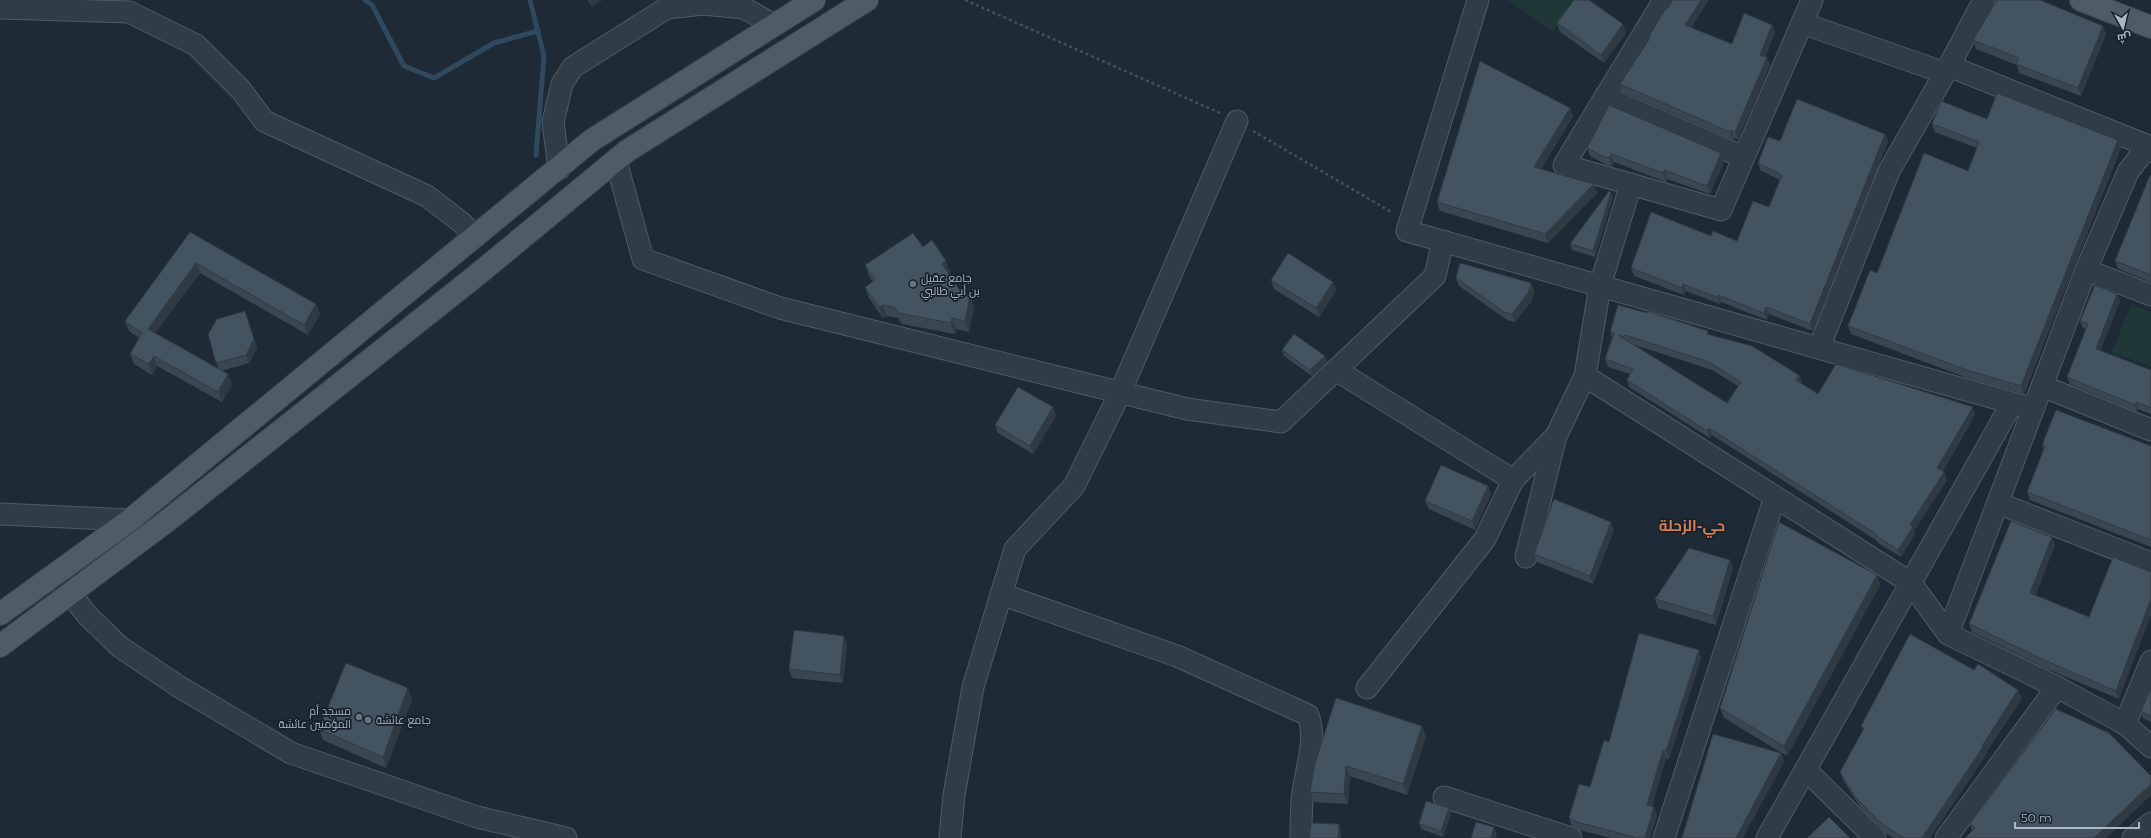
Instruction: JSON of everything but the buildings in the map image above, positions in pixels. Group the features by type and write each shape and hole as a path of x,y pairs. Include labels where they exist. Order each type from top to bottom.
{"main road":[{"path":"0,614 130,520 559,169 592,140 814,0"},
{"path":"0,646 174,516 471,280 628,152 867,0"},
{"path":"2081,0 2151,27"}],"street":[{"path":"1478,0 1407,231 2033,409"},
{"path":"1664,0 1564,165 1720,210 1812,0"},
{"path":"1819,348 1889,171 1947,70 1984,0"},
{"path":"559,169 553,122 562,84 573,67 667,8 703,4 744,8 774,25"},
{"path":"0,8 129,12 196,45 241,90 264,121 427,196 462,223 475,237"},
{"path":"1802,23 1947,70 2151,148"},
{"path":"1605,97 1743,157"},
{"path":"950,838 954,795 973,687 1015,549 1074,486 1120,393 1237,121"},
{"path":"1948,634 2086,270 2128,172 2140,156 2151,148"},
{"path":"616,161 643,259 780,308 1186,409 1281,422 1435,276 1444,241"},
{"path":"1526,557 1556,436 1585,376 1600,286 1631,184"},
{"path":"2086,270 2151,295"},
{"path":"1336,370 1513,480"},
{"path":"1585,376 1911,582 1948,634 2057,688 2125,724 2151,747"},
{"path":"2042,386 2151,430"},
{"path":"1767,838 2012,403"},
{"path":"1367,688 1485,539 1513,480 1556,436"},
{"path":"1664,838 1775,497"},
{"path":"1998,503 2151,563"},
{"path":"0,514 130,520"},
{"path":"55,575 88,616 120,647 178,686 291,754 477,817 566,838"},
{"path":"1001,594 1177,656 1308,715 1313,728 1302,800 1301,838"},
{"path":"2125,724 2151,662"},
{"path":"1946,838 2057,688"},
{"path":"1806,770 1875,838"},
{"path":"1444,797 1571,838"},
{"path":"2133,838 2151,823"}],"path":[{"path":"965,0 1237,121 1392,212 1407,231"}],"green space":[{"path":"1508,0 1576,0 1553,32"},
{"path":"2131,304 2151,312 2151,367 2112,352"}],"waterway":[{"path":"365,0 372,5 404,66 434,78 494,43 538,31"},
{"path":"530,0 544,56 536,155"}],"place":[{"name":"جامع عقيل بن أبي طالبي","path":"913,284"},
{"name":"مسجد أم المؤمنين عائشة","path":"359,717"},
{"name":"جامع عائشة","path":"368,720"}],"district":[{"name":"حي-الزحلة","path":"1692,525"}]}
